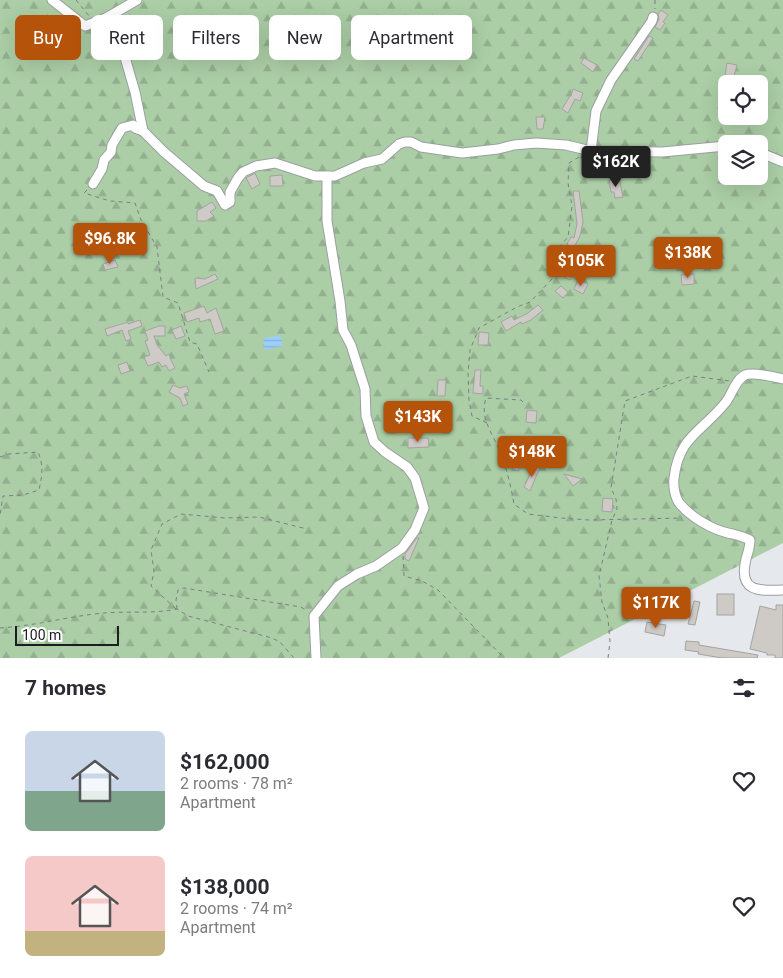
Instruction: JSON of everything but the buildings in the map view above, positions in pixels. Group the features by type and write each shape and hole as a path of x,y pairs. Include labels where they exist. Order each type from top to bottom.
{"street":[{"path":"52,0 85,26 91,23"},
{"path":"111,15 136,0"},
{"path":"591,151 596,111 611,80 653,17"},
{"path":"126,60 143,131"},
{"path":"92,184 102,169 104,160 111,152 112,145 122,128 134,126 143,131 164,152 204,186 216,191 225,206 230,202 230,192 238,178 243,172 256,166 275,163 315,176 335,176 364,163 382,159 399,144 405,142 411,142 421,147 462,153 498,149 514,144 536,143 566,144 591,151 662,152 718,147"},
{"path":"768,156 783,162"},
{"path":"316,658 314,616 338,586 357,574 376,566 402,548 415,530 424,508 415,478 407,468 374,442 366,416 365,389 343,330 327,221 327,176"},
{"path":"783,379 746,374 726,401 685,443 676,464 673,484 679,503 696,517 709,526 740,535 750,540 750,550 744,570 746,582 750,586 756,590 783,590"}],"path":[{"path":"76,0 91,18"},
{"path":"653,17 656,8 655,0"},
{"path":"487,423 472,416 468,391 470,350 479,328 530,302 554,277 550,258 568,237 572,206 568,183 569,163 591,151"},
{"path":"92,184 84,193 110,201 135,203 141,220 157,247 164,297 178,303 190,342 197,344 209,372"},
{"path":"608,658 610,642 608,618 602,602 599,576 612,520 617,509 616,499 611,488 625,401 692,376 738,383"},
{"path":"523,402 520,400 486,398 483,406 487,423 501,452 514,504 528,514 570,519 612,520 696,517"},
{"path":"0,457 9,454 38,452 42,460 43,471 39,490 23,495 2,496 0,515"},
{"path":"294,658 280,642 272,638 188,616 177,609 150,586 154,571 151,550 162,524 181,514 225,518 259,517 308,529"},
{"path":"402,548 404,576 422,581 438,590 456,606 504,658"},
{"path":"177,609 178,590 184,588 301,606 314,616"},
{"path":"0,628 104,613 177,609"}],"green space":[{"path":"0,0 783,0 783,543 559,658 0,658"}],"water":[{"path":"280,335 283,346 265,350 263,339"}]}
